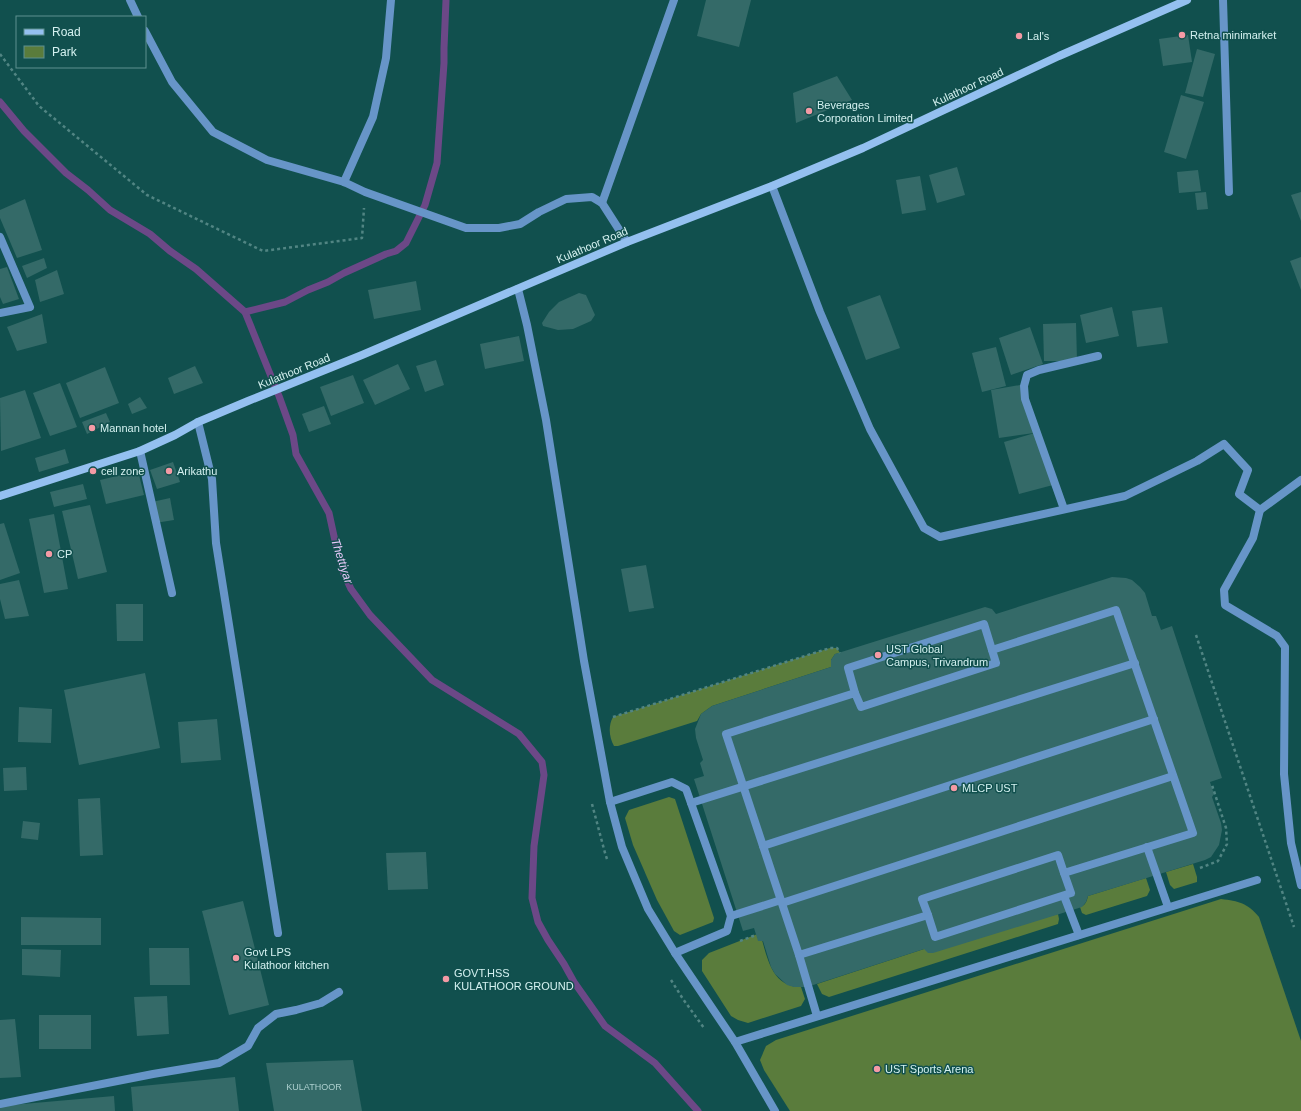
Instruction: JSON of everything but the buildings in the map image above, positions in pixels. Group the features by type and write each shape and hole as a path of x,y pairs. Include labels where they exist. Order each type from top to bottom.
{"main road":[{"name":"Kulathoor Road","path":"0,496 140,451 175,435 198,422 362,355 627,242 772,186 863,148 1060,56 1188,0"}],"street":[{"path":"130,0 138,16"},
{"path":"344,182 373,117 386,58 391,0"},
{"path":"602,203 674,0"},
{"path":"1223,0 1229,192"},
{"path":"146,33 172,82 213,132 267,160 344,182 365,192 466,228 499,228 520,224 539,212 566,199 592,197 602,203 627,242"},
{"path":"772,186 820,312 870,429 924,528 940,537 1125,496 1197,461 1224,444 1248,470 1239,494 1260,510"},
{"path":"0,237 30,307 0,313"},
{"path":"518,289 528,325 546,420 583,653 610,802 622,847 648,909 675,953 735,1042 776,1111"},
{"path":"1064,509 1025,399 1024,386 1027,375 1039,370 1098,356"},
{"path":"198,422 212,479 216,543 278,933"},
{"path":"140,451 172,593"},
{"path":"1301,480 1260,510 1253,538 1224,590 1225,605 1277,636 1285,647 1284,774 1291,843 1301,885"},
{"path":"992,650 1116,610 1193,833 1064,873"},
{"path":"984,624 992,650 996,663 861,707 855,693 848,668 984,624"},
{"path":"691,803 1135,663"},
{"path":"817,1016 799,955 726,734 855,693"},
{"path":"763,846 1154,719"},
{"path":"731,916 1173,776"},
{"path":"610,802 672,782 686,788 731,916 727,931 675,953"},
{"path":"1147,847 1168,908"},
{"path":"1058,855 1071,893 1064,896 934,937 922,899 1058,855"},
{"path":"735,1042 1257,880"},
{"path":"1064,896 1079,935"},
{"path":"799,955 928,915"},
{"path":"0,1104 219,1063 248,1046 258,1028 276,1014 321,1003 340,992"}],"path":[{"path":"0,54 39,106 147,195 263,251 362,238 365,192"},
{"path":"1196,635 1294,927"},
{"path":"613,718 830,648 836,648 840,653"},
{"path":"1200,868 1218,861 1227,844 1226,828 1212,785"},
{"path":"736,942 756,934"}],"green space":[{"path":"830,648 837,648 840,653 835,654 831,660 831,667 712,706 701,714 697,721 618,746 614,746 612,743 610,728 613,717"},
{"path":"669,797 675,799 714,918 713,922 680,935 674,931 657,900 633,845 625,818 629,810"},
{"path":"1193,864 1197,882 1174,889 1170,885 1166,872"},
{"path":"1146,878 1150,890 1147,896 1086,915 1082,913 1080,907 1086,903 1088,896"},
{"path":"1221,899 1242,904 1251,909 1259,917 1301,1041 1301,1111 790,1111 764,1070 760,1060 766,1046 776,1040"},
{"path":"1058,914 1058,924 829,997 822,994 817,984 924,949"},
{"path":"760,933 772,969 783,982 791,986 801,987 805,999 801,1006 748,1023 731,1016 702,971 702,960 709,953"}],"waterway":[{"path":"245,312 285,302 344,273 396,251 406,243 425,205 437,163 444,63 446,0"},
{"name":"Thettiyar","path":"0,102 24,131 66,173 110,210 150,234 170,251 196,269 245,312 279,396 293,435 296,454 329,513 337,550 344,574 351,589 370,615 432,680 519,734 542,762 544,775 534,846 532,898 538,922 548,940 574,982 605,1026 655,1063 698,1111"}],"place":[{"name":"Retna minimarket","path":"1182,35"},
{"name":"Lal's","path":"1019,36"},
{"name":"Beverages Corporation Limited","path":"809,111"},
{"name":"Mannan hotel","path":"92,428"},
{"name":"cell zone","path":"93,471"},
{"name":"Arikathu","path":"169,471"},
{"name":"CP","path":"49,554"},
{"name":"UST Global Campus, Trivandrum","path":"878,655"},
{"name":"MLCP UST","path":"954,788"},
{"name":"Govt LPS Kulathoor kitchen","path":"236,958"},
{"name":"GOVT.HSS KULATHOOR GROUND","path":"446,979"},
{"name":"UST Sports Arena","path":"877,1069"}]}
